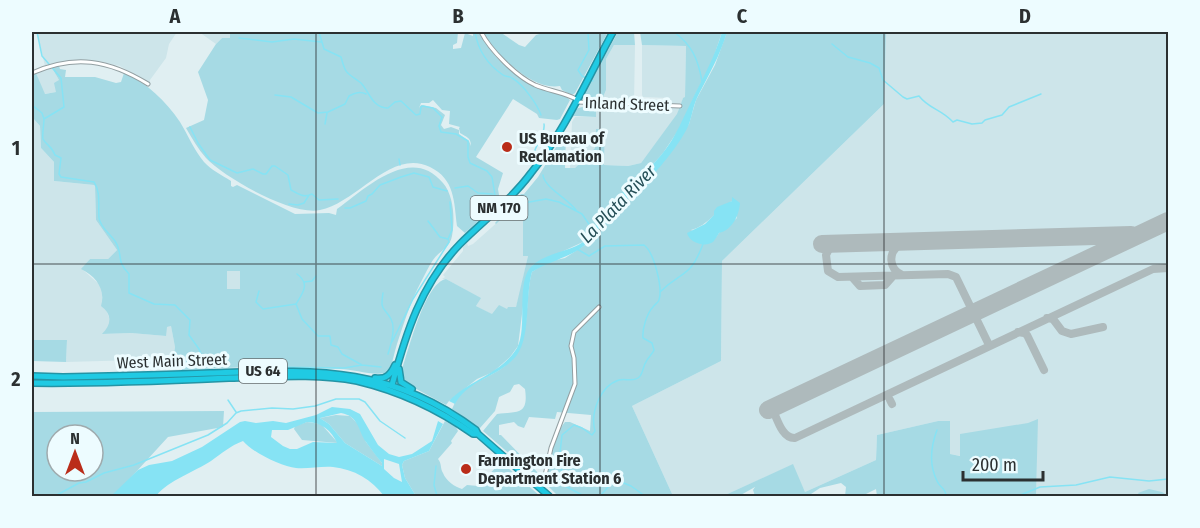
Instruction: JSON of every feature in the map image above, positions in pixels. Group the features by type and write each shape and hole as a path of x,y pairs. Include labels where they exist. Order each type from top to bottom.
{"highway":[{"name":"NM 170","path":"392,385 415,311 438,271 461,244 526,180 548,150 613,32"},
{"path":"347,377 354,373 386,377 392,372 402,347"},
{"path":"402,347 404,352 398,372 401,382 440,406"},
{"name":"West Main Street","path":"32,376 306,371 392,385 440,406 464,421 549,496"},
{"name":"West Main Street","path":"32,383 347,377 411,399 444,415 473,434 478,434"},
{"path":"392,385 398,392 411,399"}],"street":[{"name":"Inland Street","path":"481,32 497,55 536,85 558,88 581,104 680,106"},
{"path":"32,73 62,63 93,62 113,66 148,84"},
{"path":"539,488 544,480 551,448 575,384 571,346 574,332 599,307"}],"shaded area":[{"path":"37,32 177,32 169,44 166,58 150,80 150,84 120,66 98,61 72,61 45,66"},
{"path":"199,32 230,32 230,38 222,38 216,44"},
{"path":"230,32 458,32 457,43 453,45 453,49 461,48 465,33 473,36 473,32 479,32 495,56 511,71 536,87 562,95 570,100 560,119 557,120 539,118 537,114 513,99 476,157 503,173 498,189 500,201 465,233 457,226 449,185 438,172 416,163 388,170 334,205 320,210 308,210 293,207 260,194 228,175 206,158 186,128 204,120 208,100 198,72 216,44 222,38 230,38","holes":["433,100 442,110 450,111 449,124 460,127 460,133 469,139 471,146 469,141 459,134 459,130 451,127 444,129 441,125 445,115 436,108 421,105 419,108 421,103 429,103"]},
{"path":"483,32 500,32 525,47 536,35 546,32 608,32 572,95 562,90 560,86 538,83 516,70 497,51"},
{"path":"618,32 634,32 635,45 614,45 606,59 606,90 601,102 580,100"},
{"path":"640,32 722,32 712,62 683,123 663,153 640,179 604,210 590,235 583,242 533,265 524,285 518,346 510,357 493,372 477,379 446,405 407,384 401,372 424,305 438,283 446,279 481,298 476,306 492,314 499,305 507,309 516,307 528,256 523,256 523,210 510,211 495,223 538,177 564,134 566,134 565,168 575,168 595,148 596,129 605,129 604,165 628,166 641,163 677,114 685,97 686,46 642,45"},
{"path":"727,32 886,32 884,104 722,261 721,361 632,406 673,496 558,496 546,484 557,436 565,422 590,431 591,415 557,412 555,419 529,417 524,428 514,422 499,425 499,435 543,478 540,480 483,431 497,414 520,411 523,408 526,398 525,389 519,384 514,385 510,392 499,397 495,411 480,428 452,409 461,393 505,366 517,353 526,325 532,272 547,262 565,258 585,245 609,214 651,177 689,124 696,100 715,65","holes":["732,201 737,218 713,241 691,230 703,225"]},
{"path":"886,32 1168,32 1168,496 1036,496 1037,420 961,456 950,454 950,421 938,421 877,435 876,460 805,492 792,465 723,496 673,496 632,406 721,361 722,261 884,104"},
{"path":"614,45 635,45 634,103 601,102 606,90 606,59"},
{"path":"642,45 686,46 685,98 681,104 666,103 667,98 643,97"},
{"path":"59,66 60,69 66,70 65,77 95,77 116,83 121,82 124,73 140,82 169,107 204,162 231,181 231,186 237,185 295,214 329,213 336,215 337,209 375,181 403,169 417,168 430,172 443,183 447,188 453,208 451,240 433,260 418,288 389,371 379,374 346,369 281,367 182,370 181,359 173,359 175,347 171,326 167,327 166,336 131,333 102,334 107,327 109,316 101,306 101,289 91,275 81,269 90,259 108,259 117,250 96,220 95,186 54,181 54,162 41,148 40,126 32,117 32,76 36,73 45,94 56,92 54,83 59,80 52,68","holes":["227,271 240,271 240,289 227,289"]},
{"path":"52,68 59,80 56,92 44,94 36,73"},
{"path":"596,106 679,107 678,114 641,163 628,166 604,165 605,130 596,129 595,148 575,168 570,168 572,122 575,117 596,117"},
{"path":"596,106 596,117 574,116 570,119 575,109"},
{"path":"32,117 40,126 41,148 54,162 54,181 95,186 96,220 117,250 108,259 90,259 82,269 101,286 103,302 110,320 109,327 103,334 131,333 166,336 166,327 171,326 175,347 173,359 66,362 67,340 32,340"},
{"path":"523,210 523,255 528,256 519,297 516,307 493,315 476,306 480,298 442,279 445,277 443,275 467,243 468,246 473,244 510,211"},
{"path":"227,271 240,271 240,289 227,289"},
{"path":"32,340 67,340 66,362 32,361"},
{"path":"224,411 223,427 168,437 114,496 32,496 32,412"},
{"path":"336,415 350,416 358,424 366,442 382,466 345,443 329,424 320,418"},
{"path":"1038,419 1036,496 877,496 876,489 862,496 845,496 846,487 841,483 820,488 808,496 755,496 753,490 755,487 739,496 723,496 793,464 805,492 876,460 877,435 938,421 950,421 950,454 960,456 960,434 1028,423"},
{"path":"445,421 456,427 458,431 452,443 438,459 444,476 456,487 462,489 467,485 478,486 501,462 540,496 416,496 405,478 402,465 404,461 429,451"},
{"path":"307,422 321,424 338,443 302,440 294,429 295,426"},
{"path":"1149,489 1168,496 1140,496 1138,493"}],"water":[{"name":"La Plata River","path":"722,32 727,32 714,66 697,98 686,131 672,152 646,182 610,213 585,245 532,272 526,326 517,355 502,368 468,389 455,404 449,401 466,388 494,371 517,348 522,329 524,285 530,268 548,256 583,242 606,208 649,169 667,148 709,66"},
{"path":"732,197 740,203 738,213 728,229 719,233 709,244 701,244 688,236 687,233 705,224 714,215 717,207 732,201"},
{"path":"332,407 350,409 360,414 378,445 389,454 399,457 412,454 432,441 438,421 443,424 429,451 404,461 402,465 405,478 416,496 384,496 362,476 341,468 296,468 283,465 260,454 243,441 175,481 156,496 111,496 138,470 149,465 172,461 202,447 240,422 286,423 316,415","holes":["341,413 351,417 382,466 345,443 329,424 320,418","307,422 325,428 337,443 313,442 297,449 290,449 271,437 272,430 288,430","384,459 399,464 402,482 384,469"]}],"waterway":[{"path":"37,32 42,56 61,78 64,107 44,119 43,135 43,139 55,155 61,158 59,174 61,177 94,182 98,195 99,218 118,246 122,265 129,274 129,293 154,304 175,305 190,320 189,335 199,349 203,360"},
{"path":"319,32 324,49 341,57 346,71 361,83 378,105 388,108 395,102 401,101 416,115 420,114 423,106 433,108 442,117 439,126 441,132 456,134 468,141 470,163 487,171 492,177 496,201"},
{"path":"475,32 481,51 488,62 503,75 521,85 541,115"},
{"path":"588,32 589,50 578,70 582,76 593,81"},
{"path":"674,32 693,53 702,81"},
{"path":"239,38 272,42 294,39 321,42"},
{"path":"832,44 848,57 879,68 883,80 903,97 907,99 919,96 953,122 957,120 972,124 982,123 1002,115 1009,107 1041,94"},
{"path":"275,95 291,97 318,113 328,112 345,104 349,96 353,94 366,94"},
{"path":"32,105 42,113 44,119"},
{"path":"325,124 327,113"},
{"path":"534,160 544,124"},
{"path":"190,127 210,160 237,173 253,169 266,174 272,166 275,166 288,175 291,190 296,193 304,196 312,194 319,200 338,199"},
{"path":"399,159 400,165"},
{"path":"345,208 366,201 380,185 414,173 429,177 433,187 447,191"},
{"path":"543,175 547,184 576,210"},
{"path":"455,188 468,186 478,193 493,194"},
{"path":"289,204 304,203 309,195"},
{"name":"La Plata River","path":"515,208 524,203 546,199 559,202 582,214 593,230"},
{"path":"448,239 452,230 450,202"},
{"path":"392,342 413,299 449,242 448,239 440,237 428,221"},
{"path":"660,292 689,269 703,244"},
{"name":"La Plata River","path":"577,249 589,256 605,246 644,245 654,262 660,287 659,300 649,313 643,334 643,338 652,343 654,350 641,375 636,379 624,379 612,383 602,394 595,409 595,431 592,435 574,425 562,435 560,453 563,485 584,496"},
{"path":"297,274 304,282 303,293 296,304 302,319 318,336 330,336 331,345 338,347 342,354 362,365 381,367"},
{"path":"304,282 312,281 316,276"},
{"path":"259,291 256,302 263,309 296,304"},
{"path":"383,293 382,306 391,319 393,327 388,354"},
{"path":"267,367 344,368 362,365"},
{"path":"55,496 104,473 134,465 208,435 241,411 272,408 293,409 315,406 336,399 359,399 365,402 380,421 405,438"},
{"path":"228,400 236,412"},
{"path":"937,430 933,442 932,462 937,481 946,496"},
{"path":"436,466 434,485 437,496"},
{"path":"1018,496 1040,487 1076,485 1110,477 1149,481 1168,479"},
{"path":"600,496 610,485 619,481 645,496"}],"taxiway":[{"path":"902,275 892,265 893,251 901,244 915,241"},
{"path":"841,243 830,247 826,255 828,271 838,277 948,274 956,277 989,345"},
{"path":"772,408 783,432 795,438 1153,269 1168,268"},
{"path":"853,278 860,286 885,285 893,276"},
{"path":"1047,318 1053,319 1062,331 1071,334 1103,327"},
{"path":"1018,332 1027,335 1044,370"},
{"path":"890,400 892,404"}],"runway":[{"path":"768,410 1168,221"},
{"path":"822,244 1131,235"}],"place":[{"name":"US Bureau of Reclamation","path":"507,147"},
{"name":"Farmington Fire Department Station 6","path":"466,469"}]}
